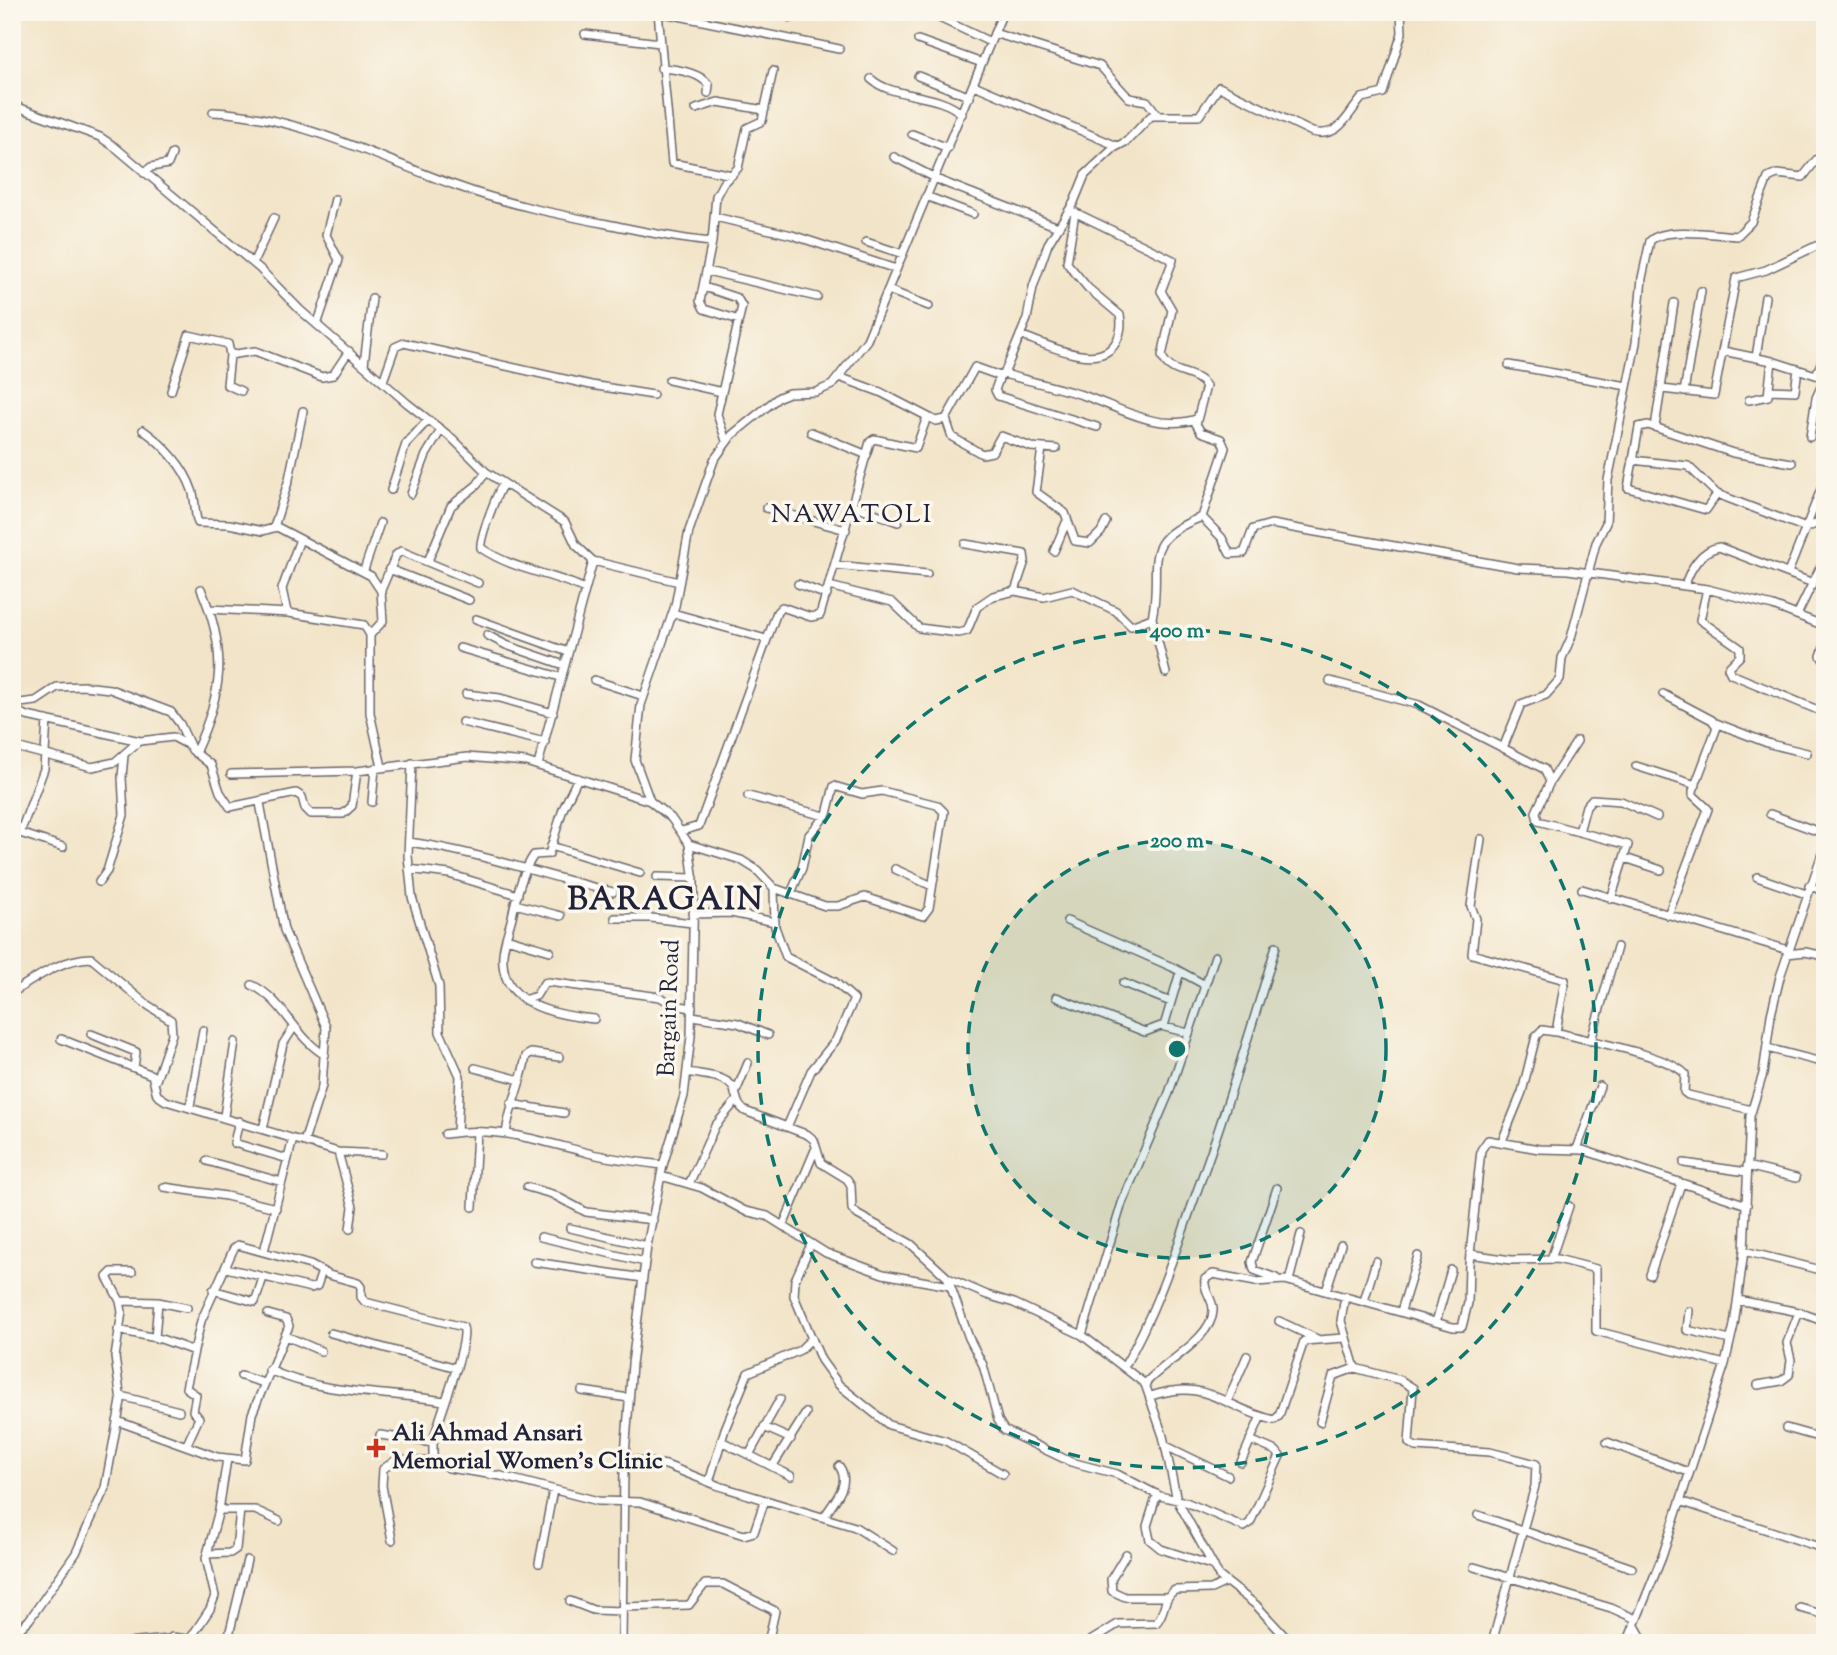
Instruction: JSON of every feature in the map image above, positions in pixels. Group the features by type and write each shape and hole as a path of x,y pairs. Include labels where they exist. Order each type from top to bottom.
{"street":[{"path":"733,175 672,163 661,68 658,12 839,49"},
{"path":"777,12 791,18 800,12"},
{"path":"927,12 990,42"},
{"path":"650,801 635,760 643,696 673,613 696,505 714,460 726,441 779,397 825,390 839,377 867,340 1003,12"},
{"path":"1020,335 1091,356 1108,352 1116,341 1121,326 1120,315 1088,288 1067,263 1072,211 1088,169 1127,141 1145,120 1157,114 1199,116 1214,91 1224,88 1239,98 1312,132 1334,130 1347,121 1362,98 1383,93 1402,33 1401,12"},
{"path":"994,33 1100,66 1129,98 1147,102 1157,114"},
{"path":"585,34 660,43"},
{"path":"918,40 982,63"},
{"path":"661,68 683,71 705,80 709,85 708,93"},
{"path":"739,320 704,309 701,301 719,188 733,175 742,158 747,128 760,123 773,71"},
{"path":"918,76 970,97"},
{"path":"871,79 878,85 950,104 962,114"},
{"path":"974,85 1117,146"},
{"path":"696,109 719,102 764,110"},
{"path":"12,105 108,142 253,263 317,324 486,472 565,522 576,545 593,561 679,582"},
{"path":"213,112 241,114 363,148 448,183 538,212 654,235 712,242"},
{"path":"912,134 948,148"},
{"path":"144,173 151,167 168,164 172,154"},
{"path":"894,157 935,177 1058,227"},
{"path":"1503,748 1521,704 1546,695 1560,679 1562,658 1572,638 1596,543 1606,523 1608,480 1636,343 1642,278 1653,237 1703,233 1737,236 1751,222 1768,178 1777,174 1803,177 1816,159 1825,157"},
{"path":"926,195 973,214"},
{"path":"317,324 339,260 326,235 335,199"},
{"path":"1072,211 1058,227 1040,264 1020,335 995,390 998,396 1097,427"},
{"path":"1072,211 1173,260 1161,286 1172,310 1162,356 1169,367 1204,382 1205,391 1196,419 1197,429 1224,443 1202,517"},
{"path":"715,217 792,235 896,270"},
{"path":"253,263 274,218"},
{"path":"866,242 903,254"},
{"path":"1662,388 1714,395 1736,278 1766,270 1816,246 1825,245"},
{"path":"707,271 817,297"},
{"path":"704,287 742,302 722,392 718,426 726,441"},
{"path":"888,290 929,306"},
{"path":"1684,391 1701,291"},
{"path":"1756,358 1765,297"},
{"path":"364,364 372,298"},
{"path":"1655,427 1674,303"},
{"path":"171,391 189,335 228,344 230,355 227,385 241,391"},
{"path":"383,380 396,346 404,343 591,385 653,395"},
{"path":"230,355 255,351 297,370 326,377 332,375 349,351"},
{"path":"1723,351 1772,361 1822,377"},
{"path":"1810,437 1825,354"},
{"path":"1749,400 1766,398 1772,361"},
{"path":"1509,365 1628,386"},
{"path":"839,377 880,392 940,422 946,419 975,367 1084,396 1151,420 1176,423 1196,419"},
{"path":"1769,390 1795,391 1798,369"},
{"path":"669,380 722,392"},
{"path":"143,429 165,448 185,475 193,491 198,523 229,524 266,531 274,527 289,479 303,411"},
{"path":"682,831 699,826 779,609 816,617 827,595 871,439 916,448 926,417"},
{"path":"946,419 952,437 982,454 992,452 1001,436 1026,446 1056,449"},
{"path":"391,490 406,444 428,420"},
{"path":"1717,494 1706,510 1632,490 1627,484 1639,427 1655,427 1733,453 1792,463"},
{"path":"411,494 426,455 441,430"},
{"path":"811,432 867,455"},
{"path":"1042,448 1036,492 1061,509 1068,518 1071,536 1084,544 1096,539 1106,522"},
{"path":"1632,460 1689,466 1717,494 1806,528 1825,520"},
{"path":"428,561 451,506 477,485 486,472"},
{"path":"1788,573 1825,480"},
{"path":"503,484 494,500 492,516 481,539 481,548 509,563 563,579 584,589"},
{"path":"853,505 898,522"},
{"path":"766,508 846,530"},
{"path":"1202,517 1222,538 1230,554 1244,553 1253,529 1271,524 1518,568 1589,573 1707,589 1797,615 1825,626"},
{"path":"1166,673 1152,618 1154,572 1161,540 1172,530 1202,517"},
{"path":"1054,551 1068,518"},
{"path":"364,570 380,523"},
{"path":"274,527 364,570 378,583 383,621 370,635"},
{"path":"286,612 282,589 300,539"},
{"path":"965,544 1024,554 1025,561 1014,591"},
{"path":"1685,585 1698,561 1707,552 1719,547 1813,583"},
{"path":"381,591 389,569 401,551 478,583"},
{"path":"538,765 593,561"},
{"path":"835,565 927,574"},
{"path":"1797,615 1820,568"},
{"path":"389,569 469,600"},
{"path":"798,584 827,595"},
{"path":"829,586 892,602 919,628 959,633 967,631 976,607 983,601 1014,591 1044,597 1072,590 1116,611 1126,625 1152,618"},
{"path":"192,750 219,684 219,647 201,589"},
{"path":"1707,589 1699,615 1702,624 1740,648 1740,656 1728,668 1731,674 1825,713"},
{"path":"209,609 286,612 364,625 370,635 370,713 379,768 372,802"},
{"path":"673,613 766,639"},
{"path":"476,619 568,652"},
{"path":"487,635 506,645 564,665"},
{"path":"1825,645 1821,656 1825,662"},
{"path":"460,648 560,677"},
{"path":"594,680 643,696"},
{"path":"1330,681 1419,705 1544,769 1550,782"},
{"path":"12,704 36,701 57,687 110,690 171,712 192,750"},
{"path":"466,694 500,698 553,713"},
{"path":"1663,694 1716,723 1770,744 1807,752"},
{"path":"12,709 47,720 140,741 173,737 211,765 220,792 230,807 260,803 296,793 302,797 305,808 311,814 344,814 352,806 356,771"},
{"path":"47,720 41,783 20,833 22,836 63,846"},
{"path":"462,722 545,742"},
{"path":"1668,915 1708,809 1693,795 1716,723"},
{"path":"12,746 92,767 115,762 140,741"},
{"path":"1577,741 1550,782 1536,812 1538,821 1625,842 1629,848 1611,899"},
{"path":"99,881 107,870 124,815 124,755"},
{"name":"Bargain Road","path":"231,774 356,771 480,757 538,765 650,801 682,831 688,844 694,878 692,1012 688,1072 681,1111 663,1165 647,1246 629,1398 624,1458 622,1643"},
{"path":"412,763 409,869 418,923 439,986 440,1032 460,1076 457,1132"},
{"path":"1636,766 1696,785"},
{"path":"578,778 563,809 546,856 534,855 526,870 503,953 510,986 524,1000 551,1013 594,1019"},
{"path":"688,844 741,860 757,870 774,888 832,906 865,897 923,916 929,908 933,886 944,812 942,807 882,791 862,794 834,786 825,816 809,835 802,868 791,893"},
{"path":"748,796 825,816"},
{"path":"1579,832 1586,806 1592,799 1621,801 1657,817"},
{"path":"260,803 284,930 325,1019 322,1086 304,1142"},
{"path":"1770,814 1825,834"},
{"path":"1481,839 1471,905 1476,919 1471,951 1475,957 1501,961 1565,980 1556,1032"},
{"path":"409,842 453,849 613,892"},
{"path":"551,846 640,873"},
{"path":"1627,1643 1657,1571 1725,1364 1738,1300 1744,1251 1752,1110 1763,1074 1771,1015 1788,952 1807,890 1824,849"},
{"path":"1625,858 1661,870"},
{"path":"409,869 449,874 561,916"},
{"path":"895,869 933,886"},
{"path":"657,877 694,878"},
{"path":"1757,877 1807,890 1825,891"},
{"path":"774,888 775,922 786,957 835,982 854,999 836,1040 811,1071 787,1126"},
{"path":"1582,889 1788,952 1825,956"},
{"path":"693,914 731,913 775,922"},
{"path":"615,918 651,918 692,923"},
{"path":"1067,921 1205,985"},
{"path":"506,938 550,951"},
{"path":"1124,1367 1162,1291 1188,1224 1240,1069 1276,946"},
{"path":"1591,1041 1616,947"},
{"path":"1082,1335 1122,1203 1169,1093 1215,956"},
{"path":"12,993 55,967 71,960 92,958 139,999 171,1020 172,1034 156,1080 157,1095 162,1100 224,1116 338,1152 382,1154"},
{"path":"1164,1026 1180,972"},
{"path":"524,1000 536,996 544,983 548,982 660,997 692,1012 737,1023 768,1035"},
{"path":"1123,983 1171,1002"},
{"path":"253,985 272,998 313,1048 325,1055"},
{"path":"1056,997 1145,1032 1164,1026 1188,1033"},
{"path":"263,1129 283,1044 294,1027"},
{"path":"190,1106 203,1030"},
{"path":"1502,1141 1522,1092 1536,1036 1542,1030 1591,1041 1679,1068 1685,1074 1684,1092 1688,1095 1752,1110"},
{"path":"92,1034 136,1052 134,1068"},
{"path":"61,1039 152,1075 156,1080"},
{"path":"224,1116 235,1042"},
{"path":"1767,1048 1825,1063"},
{"path":"506,1134 511,1104 527,1054 559,1057"},
{"path":"689,1184 715,1126 736,1098 748,1063"},
{"path":"475,1068 520,1080"},
{"path":"688,1072 726,1081 745,1111 808,1135 816,1146 821,1163 847,1179 851,1185 852,1209 911,1244 949,1282 969,1338 983,1365 998,1420 1004,1430 1071,1462 1117,1474 1157,1494 1240,1526 1248,1526 1280,1456 1276,1451 1250,1440"},
{"path":"1577,1149 1600,1086"},
{"path":"511,1104 564,1113"},
{"path":"239,1121 234,1143 288,1159"},
{"path":"473,1207 477,1131"},
{"path":"445,1134 477,1131 506,1134 609,1157 663,1165"},
{"path":"264,1251 293,1139"},
{"path":"1277,1188 1252,1262 1254,1270 1459,1328 1464,1324 1481,1150 1488,1140 1539,1149 1577,1149 1746,1205"},
{"path":"783,1226 816,1146"},
{"path":"338,1152 353,1206 350,1228"},
{"path":"207,1161 282,1182"},
{"path":"1684,1163 1747,1169 1796,1178"},
{"path":"661,1176 689,1184 745,1211 767,1216 811,1244 883,1274 949,1282 1014,1303 1082,1335 1145,1384 1152,1396 1166,1446 1177,1500 1214,1566 1224,1583 1250,1600 1291,1643"},
{"path":"1650,1275 1681,1184"},
{"path":"164,1187 276,1208"},
{"path":"527,1187 552,1195 586,1212 653,1220"},
{"path":"1551,1259 1569,1206"},
{"path":"570,1228 647,1246"},
{"path":"1289,1281 1301,1234"},
{"path":"541,1237 645,1262"},
{"path":"811,1244 794,1289 821,1360 839,1385 879,1419 904,1430 946,1441 1003,1474"},
{"path":"187,1444 199,1418 193,1411 197,1395 186,1388 201,1321 213,1290 238,1245 264,1251 358,1283 360,1297 365,1302 463,1327 465,1335 457,1367 444,1401 433,1443 437,1462"},
{"path":"1326,1291 1341,1245"},
{"path":"1744,1251 1825,1271"},
{"path":"1469,1254 1526,1261 1551,1259 1596,1269 1598,1278 1593,1326 1596,1331 1725,1364"},
{"path":"1401,1311 1418,1256"},
{"path":"1364,1301 1377,1261"},
{"path":"534,1262 643,1278"},
{"path":"226,1268 315,1288 322,1271"},
{"path":"1436,1322 1451,1270"},
{"path":"12,1636 29,1620 81,1544 105,1488 121,1396 115,1357 120,1301 107,1274 132,1272"},
{"path":"1145,1384 1162,1366 1191,1346 1212,1317 1212,1303 1204,1285 1208,1276 1221,1275 1256,1282 1276,1278"},
{"path":"213,1290 255,1302 263,1278"},
{"path":"1345,1296 1341,1321 1355,1368"},
{"path":"1738,1300 1799,1312 1823,1322 1825,1307"},
{"path":"120,1301 158,1302 187,1308"},
{"path":"155,1338 158,1302"},
{"path":"1689,1311 1687,1330 1730,1340"},
{"path":"1758,1385 1781,1381 1789,1375 1791,1360 1787,1343 1799,1312"},
{"path":"117,1421 227,1459 242,1461 247,1456 251,1417 286,1336 289,1320 268,1314"},
{"path":"1279,1321 1318,1340"},
{"path":"118,1330 155,1338 194,1351"},
{"path":"331,1333 457,1367"},
{"path":"286,1336 321,1351"},
{"path":"709,1482 721,1441 748,1373 800,1350 812,1338"},
{"path":"1152,1396 1186,1388 1274,1420 1279,1416 1300,1346 1308,1340 1344,1338"},
{"path":"1227,1402 1247,1356"},
{"path":"1320,1422 1335,1373 1355,1368 1400,1380 1413,1388 1407,1437 1409,1443 1416,1447 1490,1452 1536,1464 1535,1486 1493,1643"},
{"path":"270,1370 322,1388 388,1392 444,1401"},
{"path":"242,1376 264,1382"},
{"path":"582,1391 629,1398"},
{"path":"121,1396 179,1410"},
{"path":"749,1455 780,1399"},
{"path":"772,1467 806,1413"},
{"path":"1241,1461 1261,1416"},
{"path":"764,1427 790,1439"},
{"path":"1786,1428 1825,1439"},
{"path":"380,1435 433,1443"},
{"path":"721,1441 791,1476"},
{"path":"1607,1442 1688,1472"},
{"path":"1166,1446 1228,1476"},
{"path":"624,1458 666,1465 709,1482 855,1527 893,1551"},
{"path":"190,1639 210,1609 215,1596 207,1554 219,1510 227,1459"},
{"path":"392,1540 382,1486 383,1469 396,1460 437,1462 449,1468 501,1476 598,1501 650,1504 744,1535 754,1532 765,1500"},
{"path":"824,1517 844,1484 844,1474 839,1466"},
{"path":"538,1563 553,1490"},
{"path":"1157,1494 1147,1526 1150,1540 1161,1549 1214,1566"},
{"path":"1679,1501 1825,1549"},
{"path":"219,1510 260,1511 279,1521"},
{"path":"207,1554 230,1553 236,1549 240,1510"},
{"path":"1478,1515 1632,1568"},
{"path":"1126,1554 1111,1579 1112,1591 1125,1597 1167,1597"},
{"path":"128,1643 190,1639 216,1643 229,1635 247,1560"},
{"path":"1474,1567 1611,1608 1635,1621 1644,1643"},
{"path":"570,1601 593,1610 689,1605 705,1584 717,1582 775,1611 769,1639 785,1643"},
{"path":"1087,1643 1118,1625 1156,1623 1162,1615 1167,1597 1175,1590 1211,1589 1224,1583"},
{"path":"1800,1608 1825,1615"},
{"path":"1279,1629 1279,1643"}],"place":[{"name":"Ali Ahmad Ansari Memorial Women's Clinic","path":"376,1448"}],"district":[{"name":"NAWATOLI","path":"852,515"},
{"name":"BARAGAIN","path":"666,901"}]}
